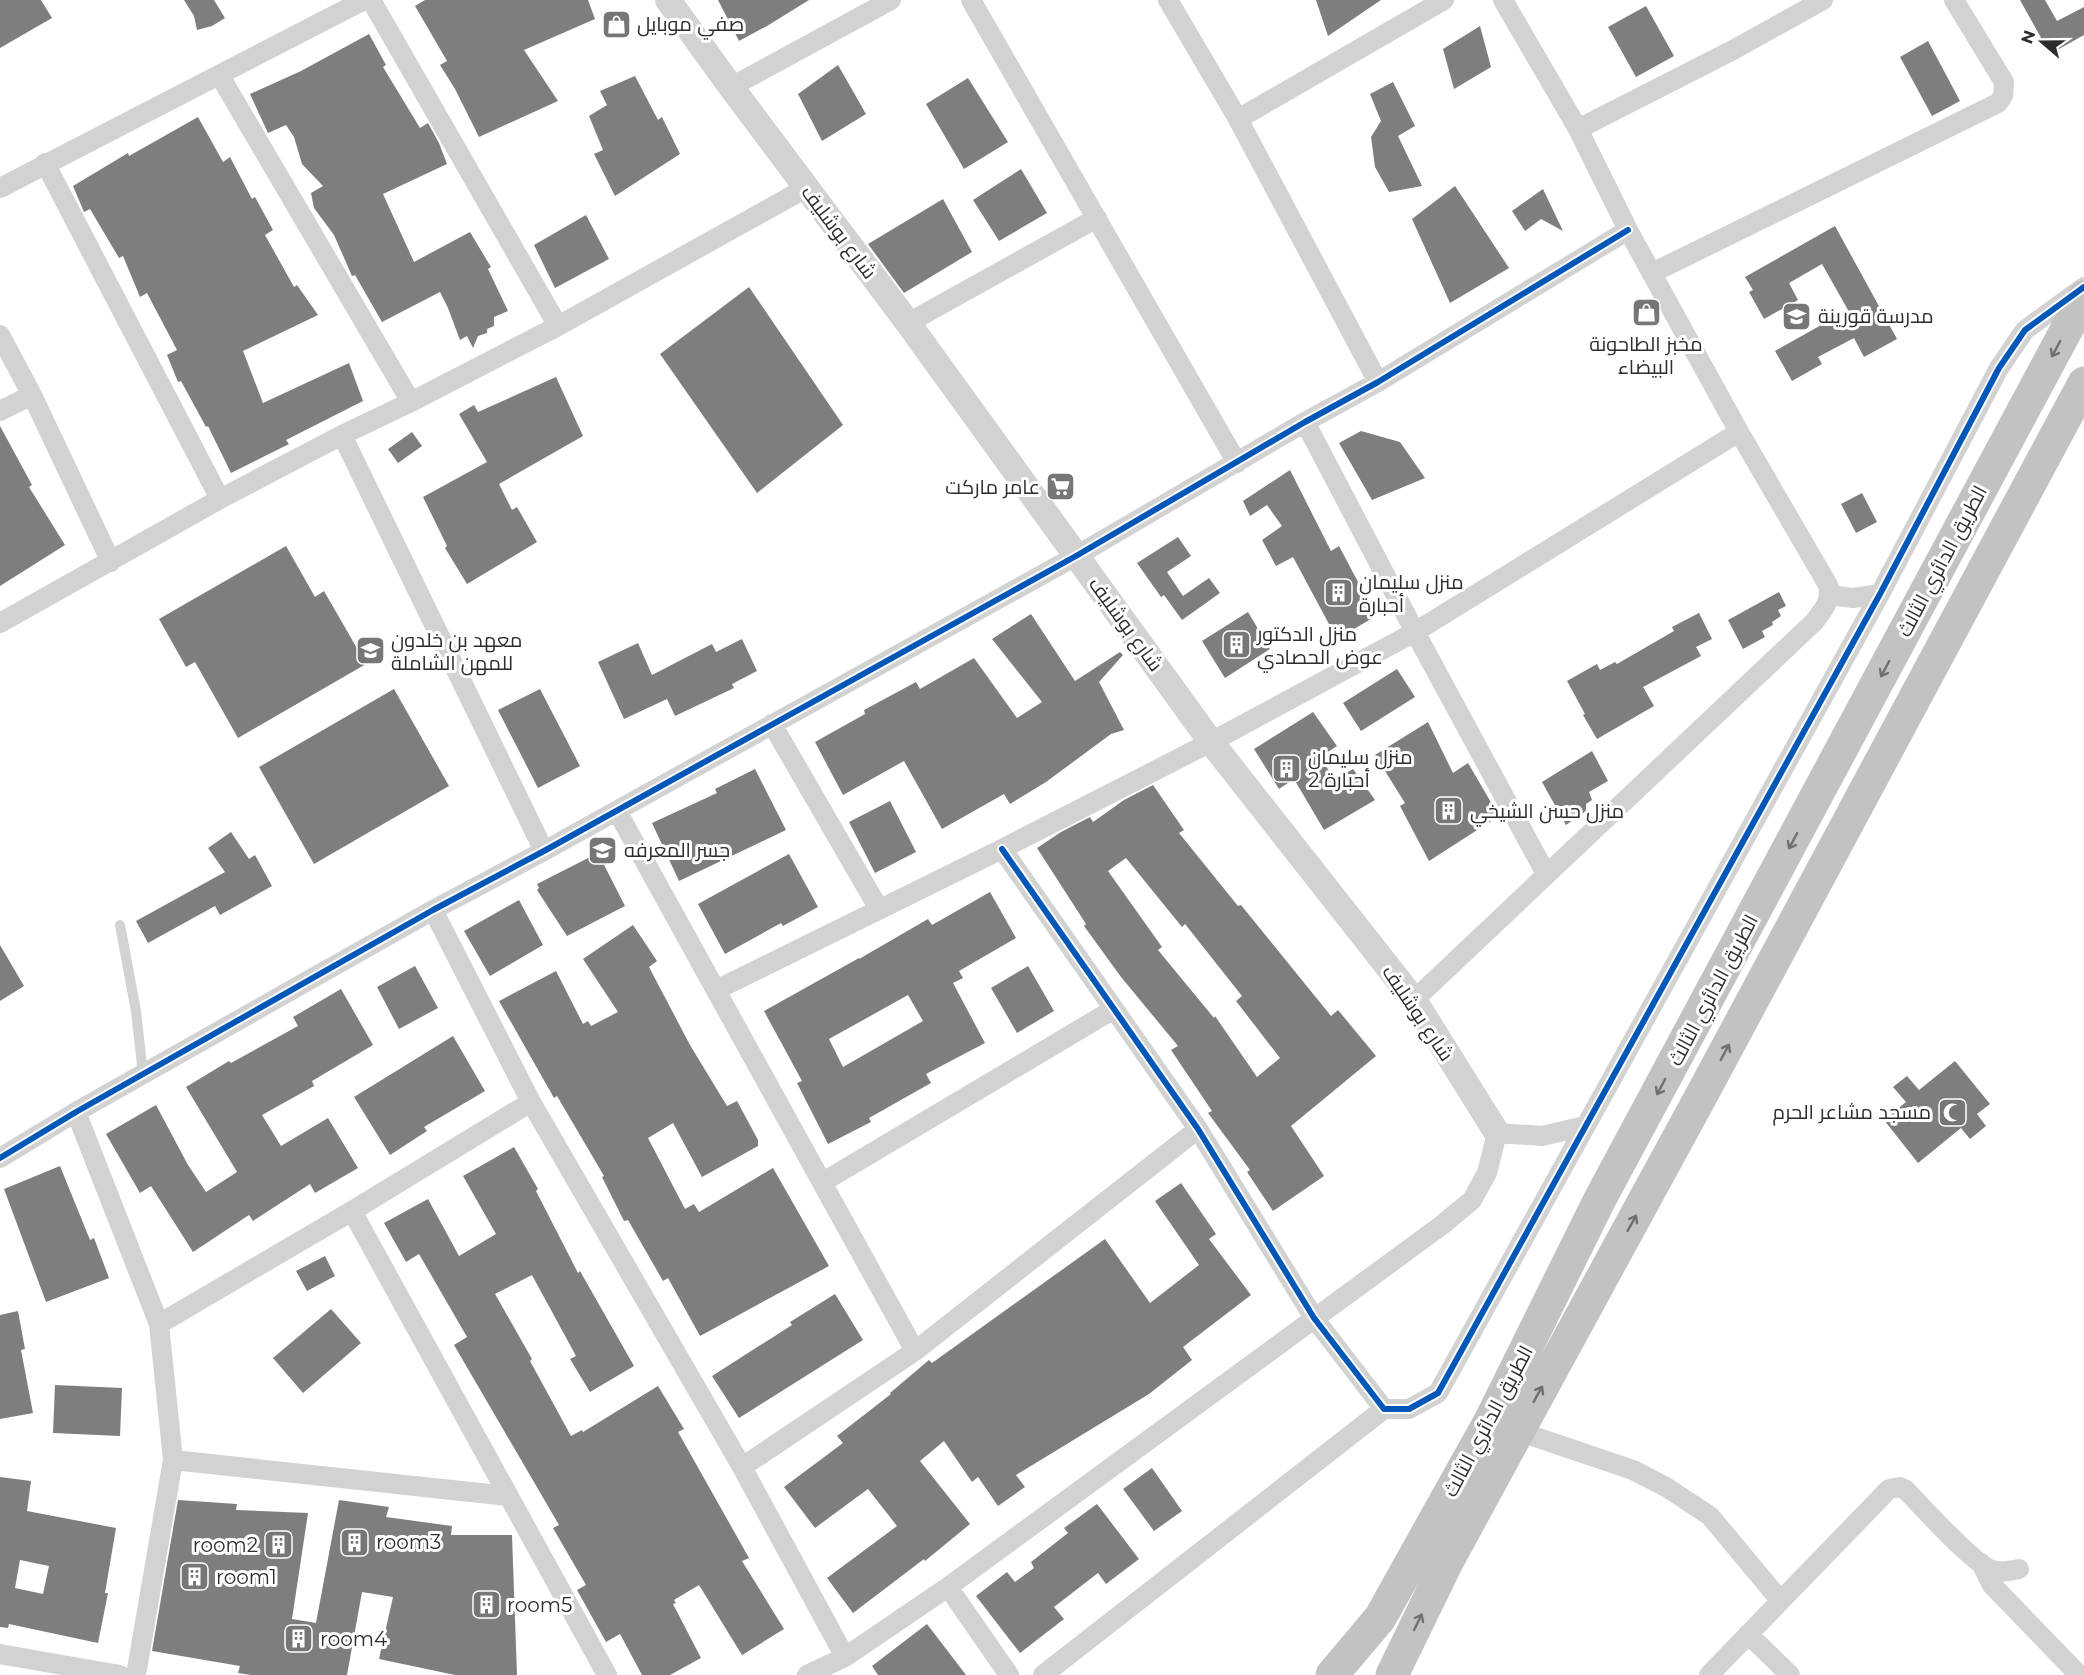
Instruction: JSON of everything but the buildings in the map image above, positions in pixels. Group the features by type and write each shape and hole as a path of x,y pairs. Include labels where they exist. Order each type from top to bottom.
{"highway":[{"name":"الطريق الدائري الثالث","path":"1392,1675 1447,1562 1600,1199 2084,297"},
{"name":"الطريق الدائري الثالث","path":"1332,1675 1380,1618 1504,1426 1700,1098 2084,383"}],"street":[{"path":"0,188 364,0"},
{"path":"371,0 558,326"},
{"name":"شارع بوشليف","path":"668,0 730,87 908,323 1211,742 1414,1000 1497,1133"},
{"path":"730,87 891,0"},
{"path":"971,0 1238,463"},
{"path":"1168,0 1238,119 1378,382"},
{"path":"1238,119 1444,0"},
{"path":"1414,1000 1814,622 1827,604 1830,594 1828,585 1739,432 1628,230 1578,129 1503,0"},
{"path":"1578,129 1733,50 1822,0"},
{"path":"1652,273 1998,103 2003,96 2004,82 1954,0"},
{"path":"220,76 411,402"},
{"path":"45,163 220,499"},
{"path":"0,623 220,499 558,326 806,188"},
{"path":"908,323 1097,218"},
{"path":"0,1158 76,1112 433,910 617,811 1076,556 1378,382 1628,230"},
{"path":"1043,1675 1384,1409 1409,1409 1438,1394 1880,594 1999,368 2025,330 2084,286"},
{"path":"0,335 32,395 111,562"},
{"path":"0,411 32,395"},
{"path":"1305,422 1414,632 1546,874"},
{"path":"717,990 1002,849 1211,742 1414,632 1739,432"},
{"path":"342,435 544,851"},
{"path":"1830,594 1853,598 1880,594"},
{"path":"772,724 879,909"},
{"path":"617,811 915,1351"},
{"path":"1002,849 1198,1129 1314,1318 1384,1409"},
{"path":"433,910 531,1102 742,1467 845,1657"},
{"path":"823,1182 1114,1009"},
{"path":"159,1324 352,1211 531,1102"},
{"path":"76,1112 159,1324 173,1460 136,1675"},
{"path":"807,1675 845,1657 948,1587 1442,1225 1472,1200 1487,1173 1497,1133 1542,1136 1585,1126"},
{"path":"742,1467 915,1351 1198,1129"},
{"path":"352,1211 608,1675"},
{"path":"1504,1426 1633,1470 1666,1487 1710,1516 1780,1600"},
{"path":"173,1460 508,1496"},
{"path":"1709,1675 1880,1497 1894,1487 1906,1490 1989,1569 1999,1572 2019,1569"},
{"path":"1981,1563 1992,1585 2079,1675"},
{"path":"948,1587 1010,1675"},
{"path":"1748,1635 1790,1675"},
{"path":"0,1654 120,1675"}],"lane":[{"path":"120,925 136,1011 144,1074"}],"cycle path":[{"path":"0,1158 76,1112 433,910 544,851 1076,556 1378,382 1628,230"},
{"path":"1002,849 1198,1129 1314,1318 1384,1409 1409,1409 1438,1393 1880,594 1999,368 2025,330 2084,287"}],"place":[{"name":"صفي موبايل","path":"616,24"},
{"name":"مخبز الطاحونة البيضاء","path":"1646,313"},
{"name":"مدرسة قورينة","path":"1797,316"},
{"name":"عامر ماركت","path":"1061,487"},
{"name":"منزل سليمان أحبارة","path":"1338,593"},
{"name":"منزل الدكتور عوض الحصادي","path":"1236,645"},
{"name":"معهد بن خلدون للمهن الشاملة","path":"370,651"},
{"name":"منزل سليمان أحبارة 2","path":"1287,769"},
{"name":"منزل حسن الشيخي","path":"1449,811"},
{"name":"جسر المعرفه","path":"603,850"},
{"name":"مسجد مشاعر الحرم","path":"1952,1112"},
{"name":"room3","path":"355,1542"},
{"name":"room2","path":"279,1545"},
{"name":"room1","path":"195,1577"},
{"name":"room5","path":"486,1605"},
{"name":"room4","path":"299,1639"}]}
